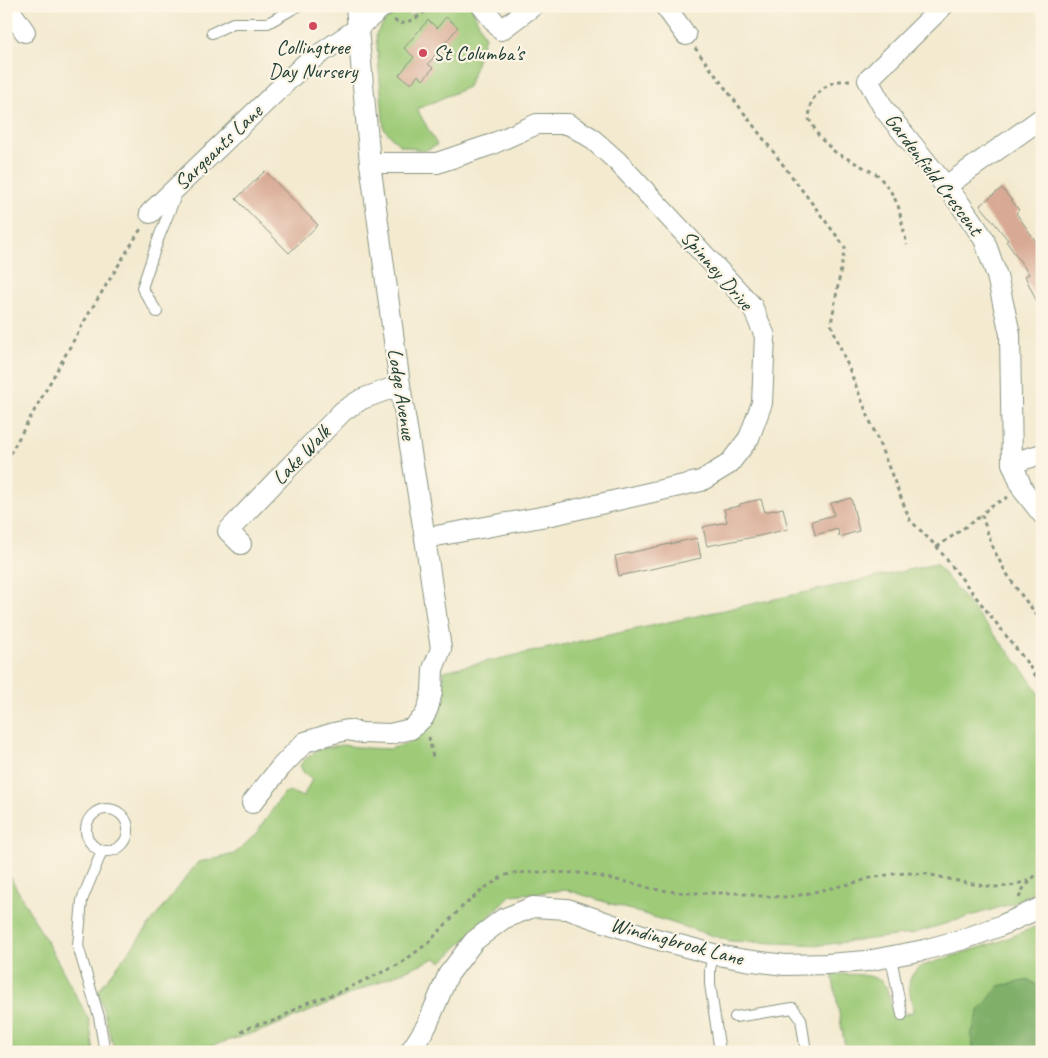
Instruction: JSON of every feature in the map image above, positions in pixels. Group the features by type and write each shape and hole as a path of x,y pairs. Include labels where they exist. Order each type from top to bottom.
{"street":[{"name":"Lodge Avenue","path":"252,803 281,767 305,742 348,730 362,733 390,734 412,729 424,717 428,708 432,692 432,668 441,649 400,385 370,163 356,6"},
{"path":"482,6 500,30 533,6"},
{"path":"665,6 686,35"},
{"path":"868,80 943,6"},
{"name":"Sargeants Lane","path":"150,213 305,64 358,28 382,8"},
{"path":"8,10 26,32"},
{"name":"Gardenfield Crescent","path":"868,80 884,109 960,204 984,239 997,276 1010,334 1012,463 1022,490 1042,514"},
{"path":"946,186 1042,118"},
{"name":"Spinney Drive","path":"370,163 437,163 490,145 537,124 568,124 590,137 617,161 752,306 765,336 762,403 749,438 729,464 701,481 552,515 425,538"},
{"name":"Lake Walk","path":"241,544 228,531 343,411 362,399 400,385"},
{"path":"1012,463 1042,454"},
{"name":"Windingbrook Lane","path":"410,1052 427,1025 448,975 474,941 502,919 533,907 567,909 645,936 713,954 785,965 867,961 924,950 964,939 1000,926 1042,907"}],"lane":[{"path":"212,32 233,23 268,23 298,6"},
{"path":"157,312 142,288 159,237 180,185"},
{"path":"109,809 116,811 126,820 128,834 122,846 109,851 102,851 91,844 87,838 87,824 96,813 109,809"},
{"path":"102,851 82,900 78,946 99,1017 105,1052"},
{"path":"713,954 710,984 720,1052"},
{"path":"891,957 902,1015"},
{"path":"735,1017 793,1008 801,1019 806,1052"}],"path":[{"path":"382,8 388,16 400,24 415,19 432,6"},
{"path":"686,35 845,247 831,324 910,520 937,547 1042,684"},
{"path":"868,80 840,80 828,84 811,100 809,119 820,138 835,152 878,175 890,190 898,205 907,245"},
{"path":"6,461 89,313 150,213"},
{"path":"937,547 982,515 988,508 1022,490"},
{"path":"982,515 993,546 1006,572 1022,596 1042,620"},
{"path":"1019,901 1018,896 1042,868"},
{"path":"736,893 774,897 796,896 870,878 906,873 927,874 993,887 1012,886 1032,879"}],"green space":[{"path":"397,6 411,16 423,6 471,6 485,37 468,87 417,109 437,145 424,151 399,145 384,129 376,34"},
{"path":"936,564 1021,667 1042,698 1042,887 1014,903 911,934 821,945 730,941 567,890 511,895 442,962 435,958 266,1029 211,1046 205,1052 115,1052 98,991 198,862 234,854 255,835 284,793 291,792 303,797 312,779 303,772 300,765 319,749 342,745 390,749 421,736 434,720 444,695 443,671"},
{"path":"6,870 89,1020 94,1052 6,1052"},
{"path":"1037,926 1042,926 1042,1052 846,1052 832,974 855,974 878,979 887,989 893,1017 913,1012 909,987 910,981 916,971 922,966 1001,941"},
{"path":"1029,980 1042,988 1042,1052 974,1052 971,1035 979,1011 999,986"}],"building":[{"name":"St Columba's","path":"446,17 458,27 428,64 433,68 423,80 418,75 411,84 399,75 414,57 404,48 428,20 437,28"},
{"path":"265,171 318,225 289,253 236,199"},
{"path":"1002,188 1019,210 1016,213 1042,250 1042,313 1025,276 1029,274 1006,241 1008,240 980,205"},
{"path":"851,498 859,531 839,537 838,529 815,535 812,521 834,515 831,503"},
{"path":"761,499 765,512 783,508 788,529 707,546 703,527 727,522 724,509"},
{"path":"697,538 701,558 619,576 615,556"}],"place":[{"name":"Collingtree Day Nursery","path":"313,26"},
{"name":"St Columba's","path":"423,53"}]}
